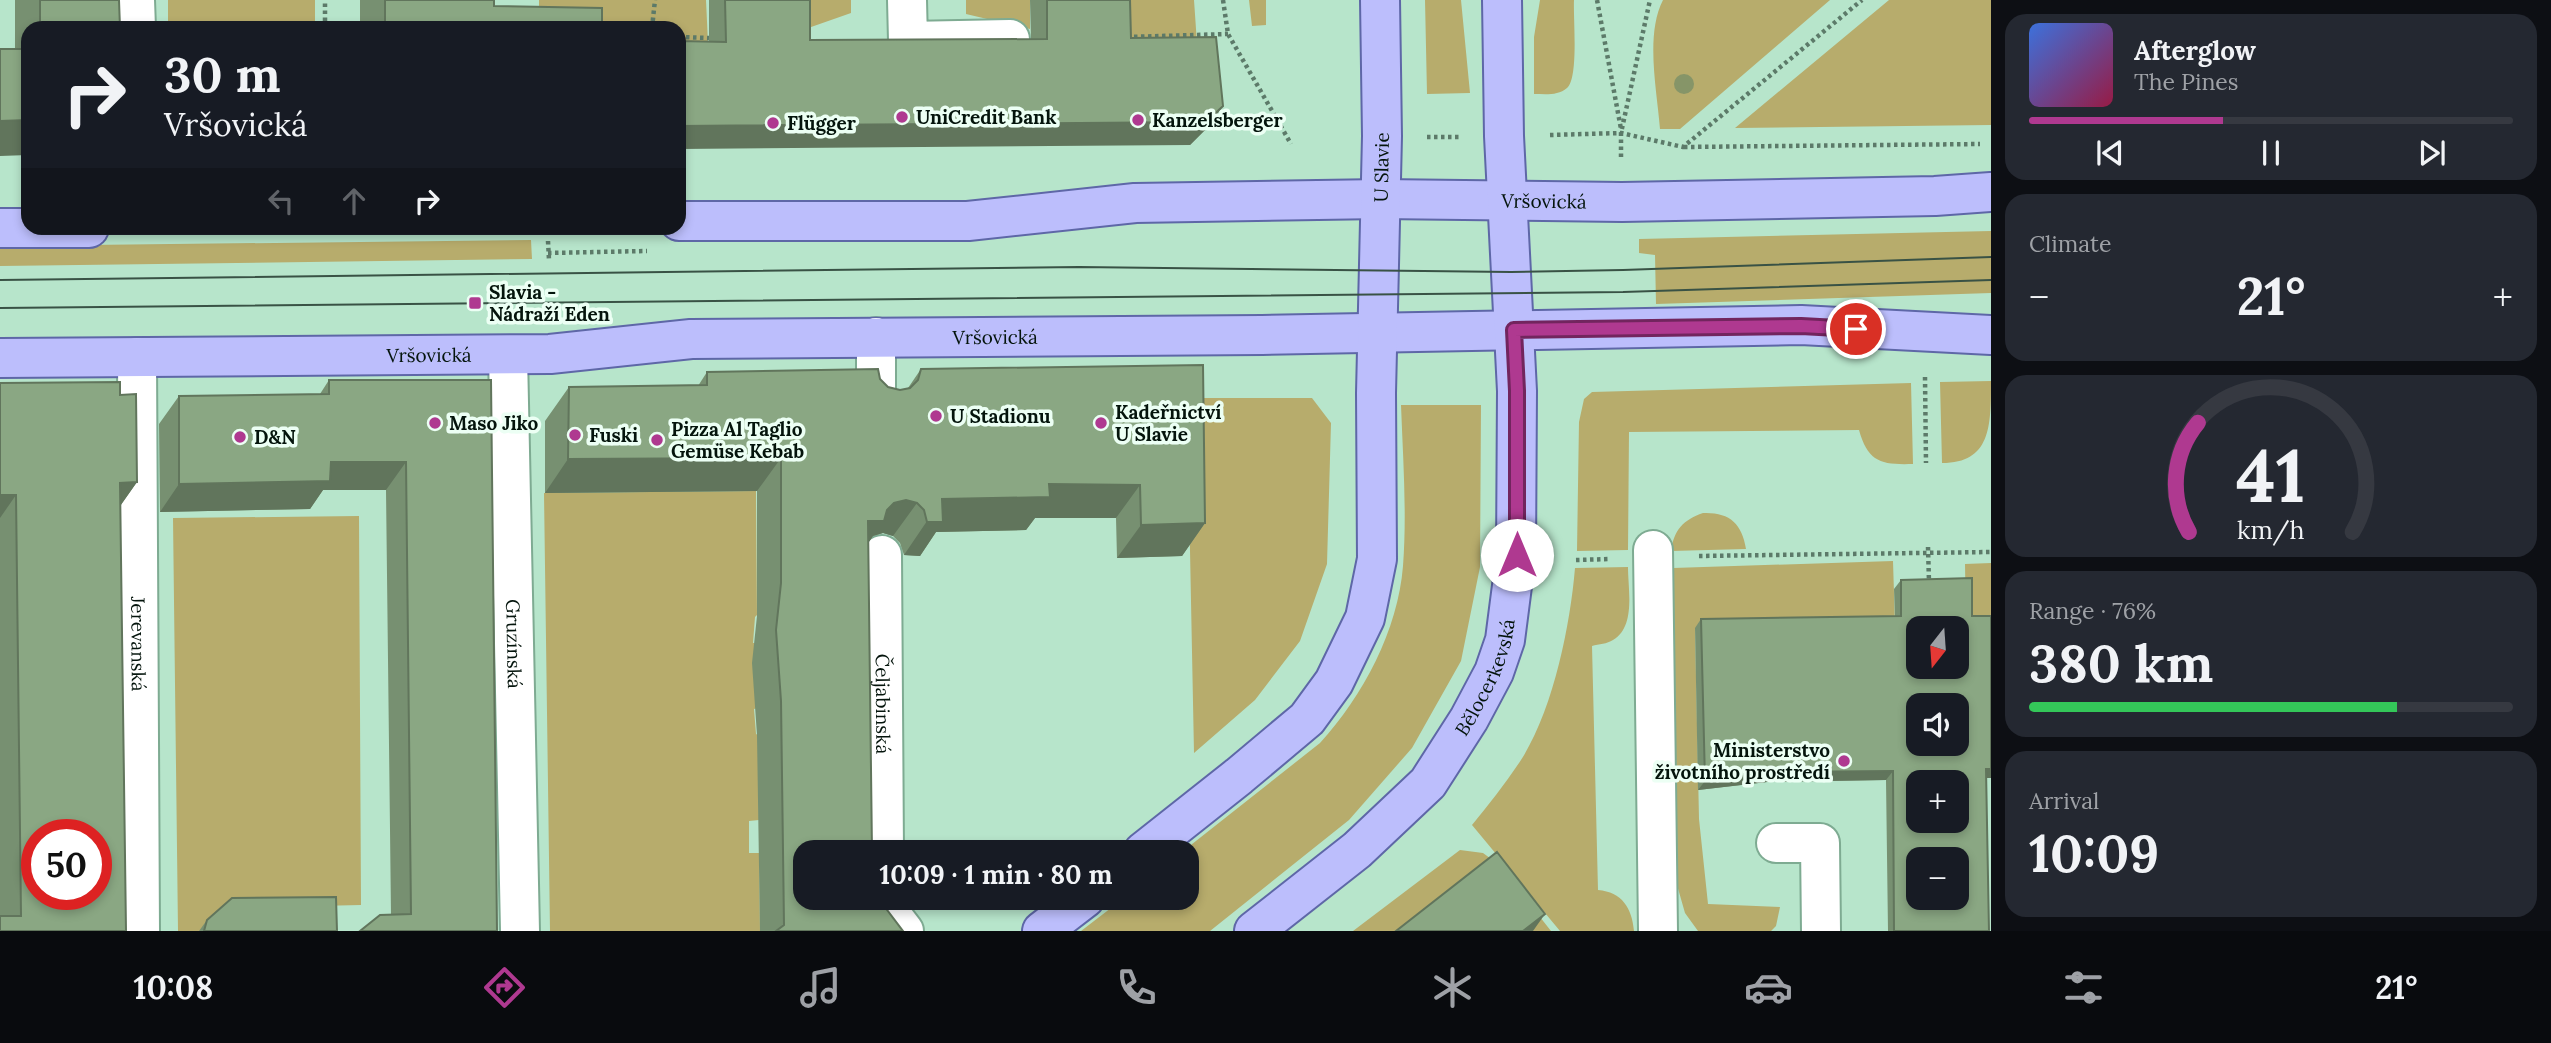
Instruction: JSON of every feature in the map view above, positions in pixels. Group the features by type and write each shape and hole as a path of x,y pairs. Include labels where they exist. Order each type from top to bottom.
{"main road":[{"name":"U Slavie","path":"1378,332 1382,136 1380,0"},
{"path":"1502,0 1507,202 1514,330"},
{"name":"Vršovická","path":"686,222 968,221 1135,203 1381,199 1641,202 1935,196 1991,192"},
{"path":"0,228 21,228"},
{"name":"Vršovická","path":"0,358 550,354 691,339 1801,326 1991,335"},
{"name":"Bělocerkevská","path":"1254,931 1357,850 1428,783 1469,719 1494,672 1504,640 1517,555 1514,330"},
{"path":"1158,840 1307,719 1334,681 1365,618 1377,559 1378,332"},
{"path":"1042,931 1069,910"}],"street":[{"path":"135,0 135,21"},
{"path":"907,0 908,40 1010,39"},
{"path":"876,337 876,402"},
{"name":"Gruzínská","path":"508,355 520,931"},
{"name":"Jerevanská","path":"137,357 140,931"},
{"path":"1653,554 1658,931"},
{"name":"Čeljabinská","path":"882,555 884,840"},
{"path":"1776,843 1820,843 1821,931"},
{"path":"888,910 904,931"}],"path":[{"path":"325,0 325,21"},
{"path":"653,21 655,0"},
{"path":"1223,0 1228,34 1291,144"},
{"path":"1597,0 1621,133 1621,167"},
{"path":"1621,133 1650,0"},
{"path":"1683,147 1862,0"},
{"path":"1114,37 1228,34"},
{"path":"686,37 709,38"},
{"path":"1549,135 1621,133 1683,147 1991,144"},
{"path":"1426,137 1472,137"},
{"path":"548,241 549,260"},
{"path":"548,253 601,252"},
{"path":"1925,373 1926,463"},
{"path":"1576,560 1653,554 1928,550 1991,552"},
{"path":"1928,550 1929,591"}],"shaded area":[{"path":"168,0 315,0 315,21 168,21"},
{"path":"539,0 706,0 709,65 686,64 686,21 539,21"},
{"path":"793,0 851,0 851,13 794,33"},
{"path":"966,0 1030,0 1030,29 966,14"},
{"path":"1112,0 1194,0 1198,58 1115,61"},
{"path":"1249,0 1266,0 1266,25 1252,26"},
{"path":"1425,0 1461,0 1470,93 1427,94"},
{"path":"1540,0 1574,0 1573,72 1567,88 1556,93 1534,94 1534,37"},
{"path":"1663,0 1830,0 1680,129 1660,129 1653,46"},
{"path":"1889,0 1991,0 1991,125 1735,128"},
{"path":"1991,231 1991,293 1656,304 1655,255 1639,253 1639,239"},
{"path":"531,240 532,259 0,266 0,246"},
{"path":"1991,381 1990,413 1985,439 1970,457 1942,463 1940,382"},
{"path":"1911,383 1913,464 1892,464 1877,459 1867,449 1859,430 1629,432 1628,550 1577,551 1579,422 1584,399 1592,392"},
{"path":"1187,398 1312,398 1331,423 1327,564 1300,641 1255,700 1194,753"},
{"path":"1401,405 1481,405 1480,567 1461,661 1412,748 1349,820 1210,931 1081,931 1108,910 1199,910 1197,840 1320,743 1350,705 1376,661 1386,638 1400,590 1405,506"},
{"path":"756,491 757,615 753,643 757,643 758,708 754,709 758,735 759,820 749,821 749,853 759,853 760,931 550,931 544,493"},
{"path":"1703,513 1720,515 1733,521 1741,532 1746,549 1671,551 1674,537 1681,527"},
{"path":"359,516 361,905 317,906 205,931 178,931 173,518"},
{"path":"1893,561 1895,626 1695,629 1699,819 1708,904 1780,907 1776,926 1771,931 1698,931 1685,913 1677,885 1673,568"},
{"path":"1991,563 1991,625 1969,626 1969,616 1966,616 1965,564"},
{"path":"1628,567 1629,607 1625,626 1613,640 1592,646 1598,890 1613,894 1624,903 1631,915 1634,931 1560,931 1472,825 1521,760 1542,717 1564,641 1575,568"},
{"path":"1460,850 1483,853 1498,864 1551,931 1353,931"}],"building":[{"path":"40,0 119,0 120,21 40,21"},
{"path":"385,0 494,0 494,6 602,8 602,21 385,21"},
{"path":"725,0 810,0 810,40 1047,39 1047,0 1130,0 1131,38 1216,37 1223,106 1206,122 686,126 686,41 726,42"},
{"path":"0,49 21,49 21,120 0,121"},
{"path":"1203,365 1205,523 1141,525 1140,485 1049,484 1050,497 942,499 943,522 927,522 924,510 917,503 906,500 894,503 887,510 884,521 868,521 872,840 793,840 793,910 887,910 903,931 776,931 784,925 781,701 776,630 781,583 781,458 568,459 569,387 707,385 707,372 878,369 880,379 888,387 900,390 910,388 918,380 921,369"},
{"path":"329,380 491,380 497,931 360,931 380,915 411,914 406,462 331,462 330,481 179,484 179,396 329,394"},
{"path":"120,382 120,395 136,394 137,482 120,483 126,931 0,931 0,916 21,916 16,495 0,495 0,383"},
{"name":"Ministerstvo životního prostředí","path":"1972,578 1972,616 1991,616 1991,769 1986,769 1989,931 1894,931 1893,771 1774,772 1705,781 1701,619 1901,616 1901,580"},
{"path":"1497,852 1545,914 1523,931 1396,931"},
{"path":"336,897 337,931 204,931 207,920 232,898"}],"tram line":[{"path":"0,280 1079,267 1511,272 1991,257"},
{"path":"0,308 1623,292 1991,280"}],"place":[{"name":"UniCredit Bank","path":"902,117"},
{"name":"Kanzelsberger","path":"1138,120"},
{"name":"Flügger","path":"773,123"},
{"name":"Slavia - Nádraží Eden","path":"475,303"},
{"name":"U Stadionu","path":"936,416"},
{"name":"Maso Jiko","path":"435,423"},
{"name":"Kadeřnictví U Slavie","path":"1101,423"},
{"name":"Fuski","path":"575,435"},
{"name":"D&N","path":"240,437"},
{"name":"Pizza Al Taglio Gemüse Kebab","path":"657,440"},
{"name":"Ministerstvo životního prostředí","path":"1844,761"}],"route":[{"path":"1517,555 1517,391 1514,330 1801,326 1856,329"}]}
